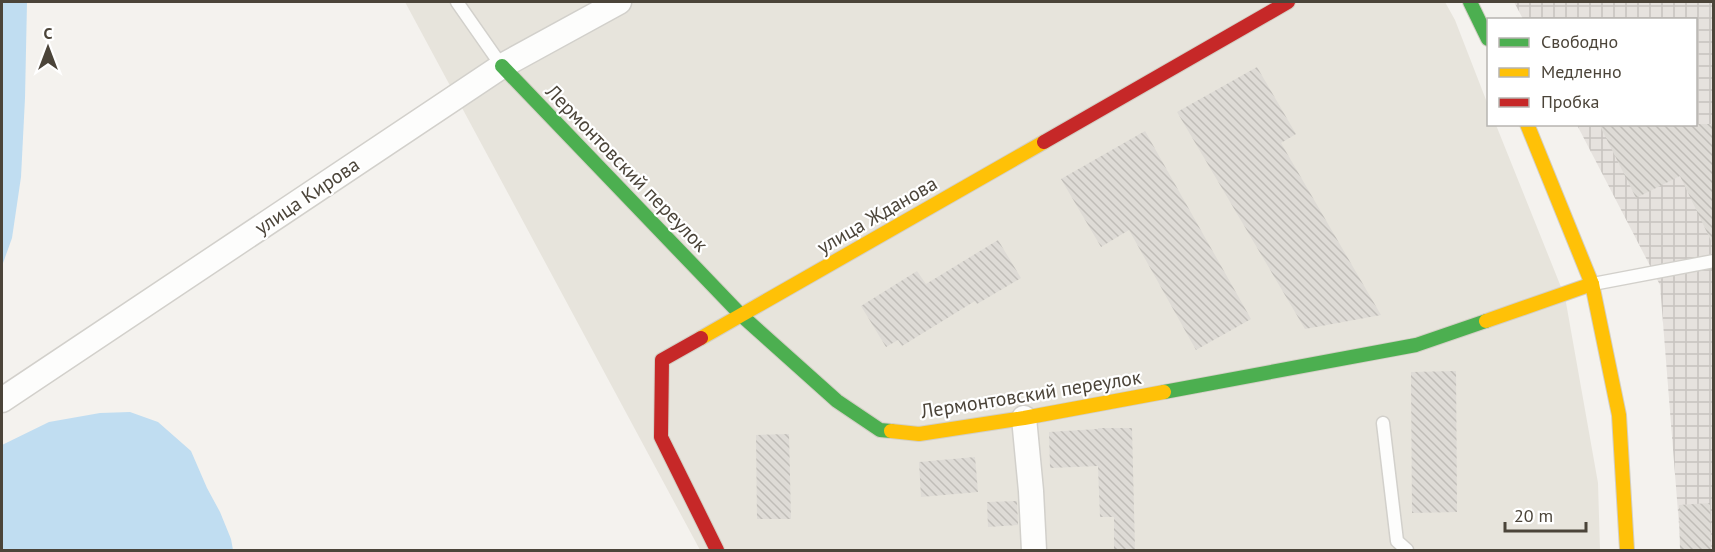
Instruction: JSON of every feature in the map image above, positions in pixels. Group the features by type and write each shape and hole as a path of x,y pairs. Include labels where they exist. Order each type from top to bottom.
{"street":[{"name":"улица Кирова","path":"2,400 502,66 619,2"},
{"name":"улица Жданова","path":"717,550 661,437 662,360 1288,2"},
{"path":"1470,2 1487,37"},
{"name":"Лермонтовский переулок","path":"502,66 741,315 837,401 879,430 919,434 1024,418 1416,345 1592,284"},
{"path":"1528,126 1592,284 1619,415 1627,550"},
{"path":"1024,418 1034,550"}],"lane":[{"path":"457,2 502,66"},
{"path":"1592,284 1713,261"},
{"path":"1383,423 1396,541 1407,550"}],"shaded area":[{"path":"405,2 1445,2 1455,20 1487,102 1487,126 1496,126 1565,297 1598,483 1600,550 700,550"},
{"path":"1514,2 1713,2 1713,550 1681,550 1660,285 1578,126 1697,126 1697,18 1522,18"}],"water":[{"path":"2,2 27,2 21,177 12,238 2,266"},
{"path":"130,412 158,422 191,451 220,512 233,550 2,550 2,445 49,422 100,413"}],"building":[{"path":"1257,67 1296,134 1281,143 1381,315 1305,329 1177,112"},
{"path":"1713,124 1713,245 1680,176 1636,198 1600,126"},
{"path":"1145,131 1251,319 1196,350 1129,230 1101,247 1061,179"},
{"path":"998,240 1021,278 977,304 975,301 902,346 898,340 886,347 861,306 917,271 926,284"},
{"path":"1456,371 1457,512 1412,513 1411,372"},
{"path":"1132,428 1135,550 1114,550 1114,517 1100,517 1098,466 1050,468 1049,432"},
{"path":"789,434 791,519 757,519 756,435"},
{"path":"975,457 978,492 921,497 919,462"},
{"path":"1017,501 1018,525 988,527 987,502"},
{"path":"1710,503 1711,550 1680,550 1679,505"}],"traffic: fast":[{"path":"1470,2 1487,37"},
{"path":"502,66 741,315 837,401 880,430 891,431"},
{"path":"1164,392 1416,345 1486,321"}],"traffic: slow":[{"path":"1528,126 1592,284 1619,415 1627,550"},
{"path":"701,338 1044,142"},
{"path":"1486,321 1592,284"},
{"path":"891,431 919,434 1024,418 1164,392"}],"traffic: jam":[{"path":"1044,142 1288,2"},
{"path":"701,338 662,360 661,437 717,550"}]}
